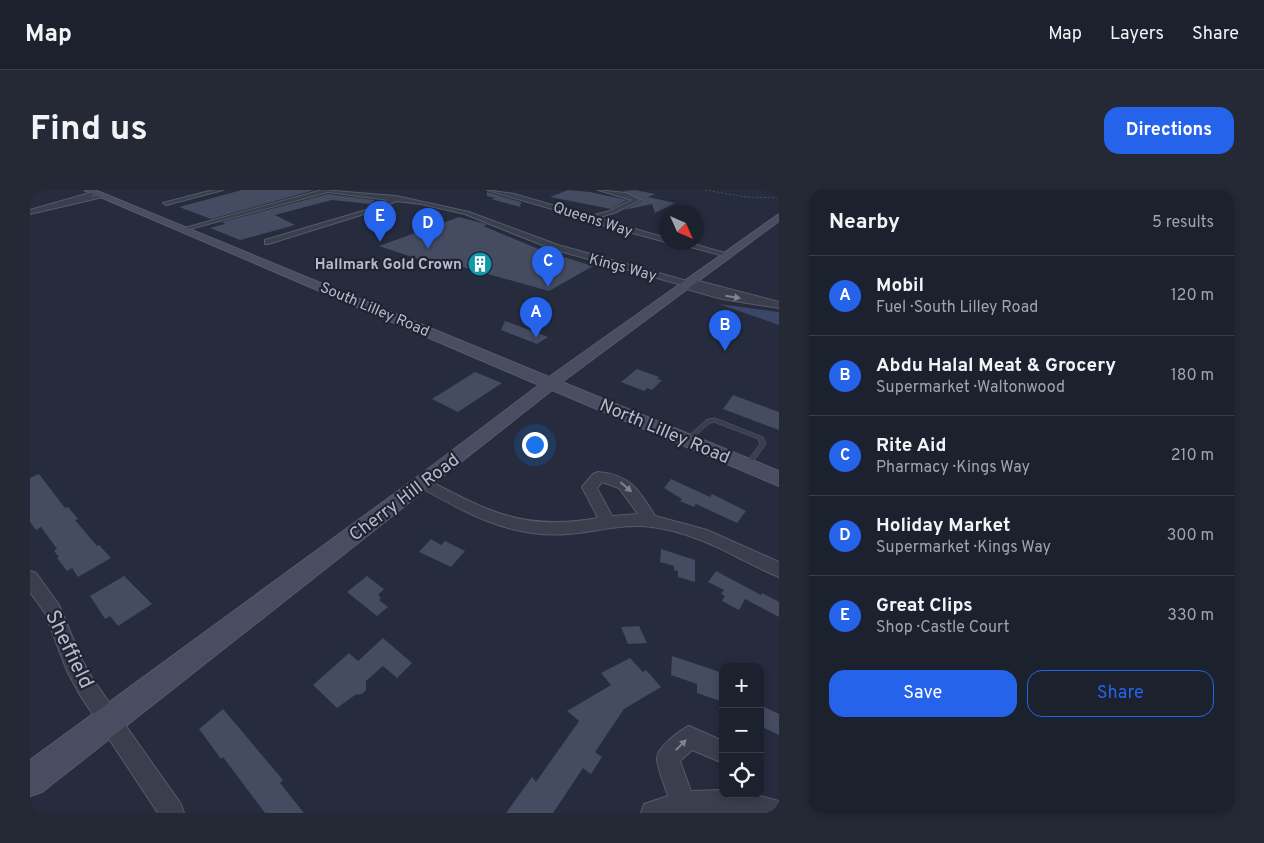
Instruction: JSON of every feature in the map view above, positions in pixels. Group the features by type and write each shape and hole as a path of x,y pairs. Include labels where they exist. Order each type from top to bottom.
{"main road":[{"name":"South Lilley Road","path":"99,193 551,383"},
{"name":"Cherry Hill Road","path":"30,780 423,484 551,383 779,217"},
{"name":"North Lilley Road","path":"551,383 779,479"}],"street":[{"path":"166,204 220,190"},
{"path":"184,228 328,190"},
{"name":"Kings Way","path":"328,190 429,204 468,213 554,247 688,284 779,305"},
{"name":"Queens Way","path":"490,190 542,203 586,219 659,238"},
{"path":"586,219 612,212 635,201 646,199 601,190"},
{"path":"30,212 99,193"},
{"path":"268,242 375,209 402,194"},
{"path":"626,195 634,197 637,200 635,201"},
{"path":"704,249 728,255"},
{"path":"607,521 590,487 598,476 613,477 630,488 650,521"},
{"path":"423,484 480,514 513,525 558,530 607,521 650,521 703,534 779,570"},
{"name":"Sheffield","path":"30,578 53,610 74,665 87,688 172,813"},
{"path":"683,804 668,758 689,737 719,750"},
{"path":"652,813 683,804 718,801 766,805"}],"lane":[{"path":"687,440 708,421 715,420 761,438 764,444 747,466"}],"path":[{"path":"705,190 746,197 779,198"}],"water":[{"path":"719,304 779,312 779,325"}],"building":[{"path":"242,190 315,190 211,219 179,207"},
{"path":"568,190 590,192 627,200 611,209 550,197"},
{"path":"635,190 655,194 648,197 675,203 659,205 659,211 655,213 652,204 624,210 642,201 624,191"},
{"path":"487,192 521,202 520,207 491,199 495,198 487,196"},
{"path":"328,194 375,200 370,204 332,200 275,215 295,225 240,240 210,228 225,224 222,222"},
{"path":"459,217 486,224 483,226 541,250 593,266 549,291 459,266 451,270 379,246"},
{"path":"505,321 548,337 537,344 501,330"},
{"path":"637,369 659,377 657,379 662,380 652,390 647,388 644,391 621,382"},
{"path":"475,372 502,383 458,412 432,399"},
{"path":"733,395 779,412 779,430 723,409"},
{"path":"39,474 65,508 68,507 78,519 75,520 97,546 99,545 111,558 78,577 72,568 67,571 57,558 59,557 54,551 57,549 41,527 36,530 30,522 30,478"},
{"path":"671,479 710,497 712,494 746,511 737,523 696,504 694,507 680,501 682,499 664,488"},
{"path":"431,539 441,545 445,541 465,551 451,567 419,552"},
{"path":"661,549 695,560 695,582 678,577 678,571 674,570 674,566 660,562"},
{"path":"716,571 761,595 762,593 779,602 779,617 745,599 739,610 722,601 725,596 721,594 724,590 708,582"},
{"path":"124,576 152,604 118,626 110,616 105,619 90,596"},
{"path":"367,576 384,589 378,595 381,598 379,600 388,607 377,616 347,592"},
{"path":"639,626 647,643 628,644 621,627"},
{"path":"383,638 412,663 397,678 383,666 366,681 366,690 362,694 355,695 337,708 313,685 349,653 358,661"},
{"path":"672,656 719,672 719,701 697,693 697,684 671,675"},
{"path":"630,658 643,672 646,670 661,687 624,709 595,752 602,757 591,774 583,768 553,813 506,813 532,777 536,782 579,721 567,711 611,685 601,673"},
{"path":"764,707 779,714 779,735 764,728"},
{"path":"223,709 283,780 280,783 304,813 265,813 223,757 221,759 199,729"}],"place":[{"name":"Great Clips","path":"380,242"},
{"name":"Holiday Market","path":"428,249"},
{"name":"Hallmark Gold Crown","path":"480,264"},
{"name":"Rite Aid","path":"548,287"},
{"name":"Mobil","path":"536,338"},
{"name":"Abdu Halal Meat & Grocery","path":"725,351"}]}
